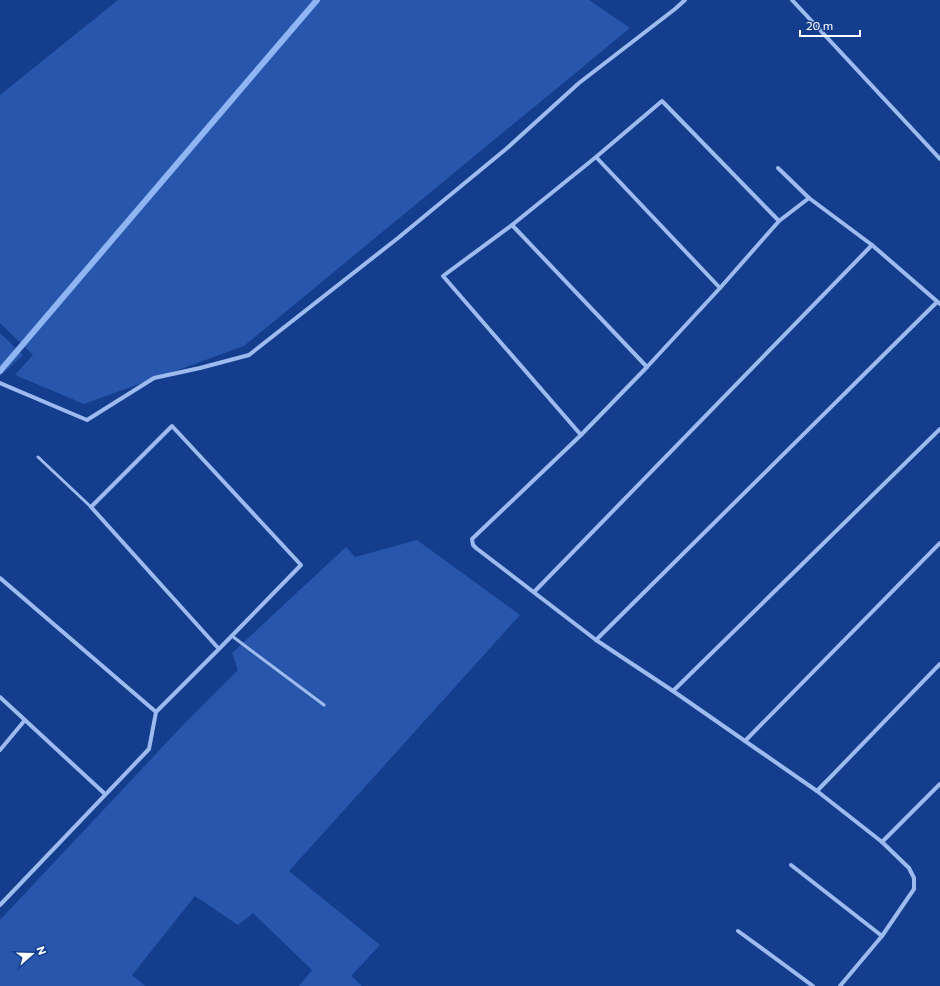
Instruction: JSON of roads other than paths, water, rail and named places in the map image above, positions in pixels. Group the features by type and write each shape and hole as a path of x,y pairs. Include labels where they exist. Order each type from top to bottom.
{"street":[{"path":"0,383 87,420 154,378 249,355 398,238 506,149 579,83 685,0"},
{"path":"792,0 940,159"},
{"path":"582,436 443,276 512,225 662,101 779,221"},
{"path":"596,157 720,288"},
{"path":"596,640 939,303 872,245 809,198 778,168"},
{"path":"809,198 779,221 720,288 582,436 472,539 473,545 476,548 596,640 673,691 817,791 882,842 909,868 914,878 914,889 882,936 840,986"},
{"path":"512,225 647,367"},
{"path":"534,592 872,245"},
{"path":"0,905 149,749 156,712 219,649 232,636 302,565 172,426 91,507 219,649"},
{"path":"673,691 940,429"},
{"path":"745,741 940,543"},
{"path":"0,578 156,712"},
{"path":"817,791 940,664"},
{"path":"0,697 105,794"},
{"path":"0,750 25,720"},
{"path":"882,842 940,784"},
{"path":"791,865 882,936"},
{"path":"738,931 813,986"}],"lane":[{"path":"38,457 91,507"},
{"path":"232,636 324,705"}],"waterway":[{"path":"0,371 317,0"}]}
